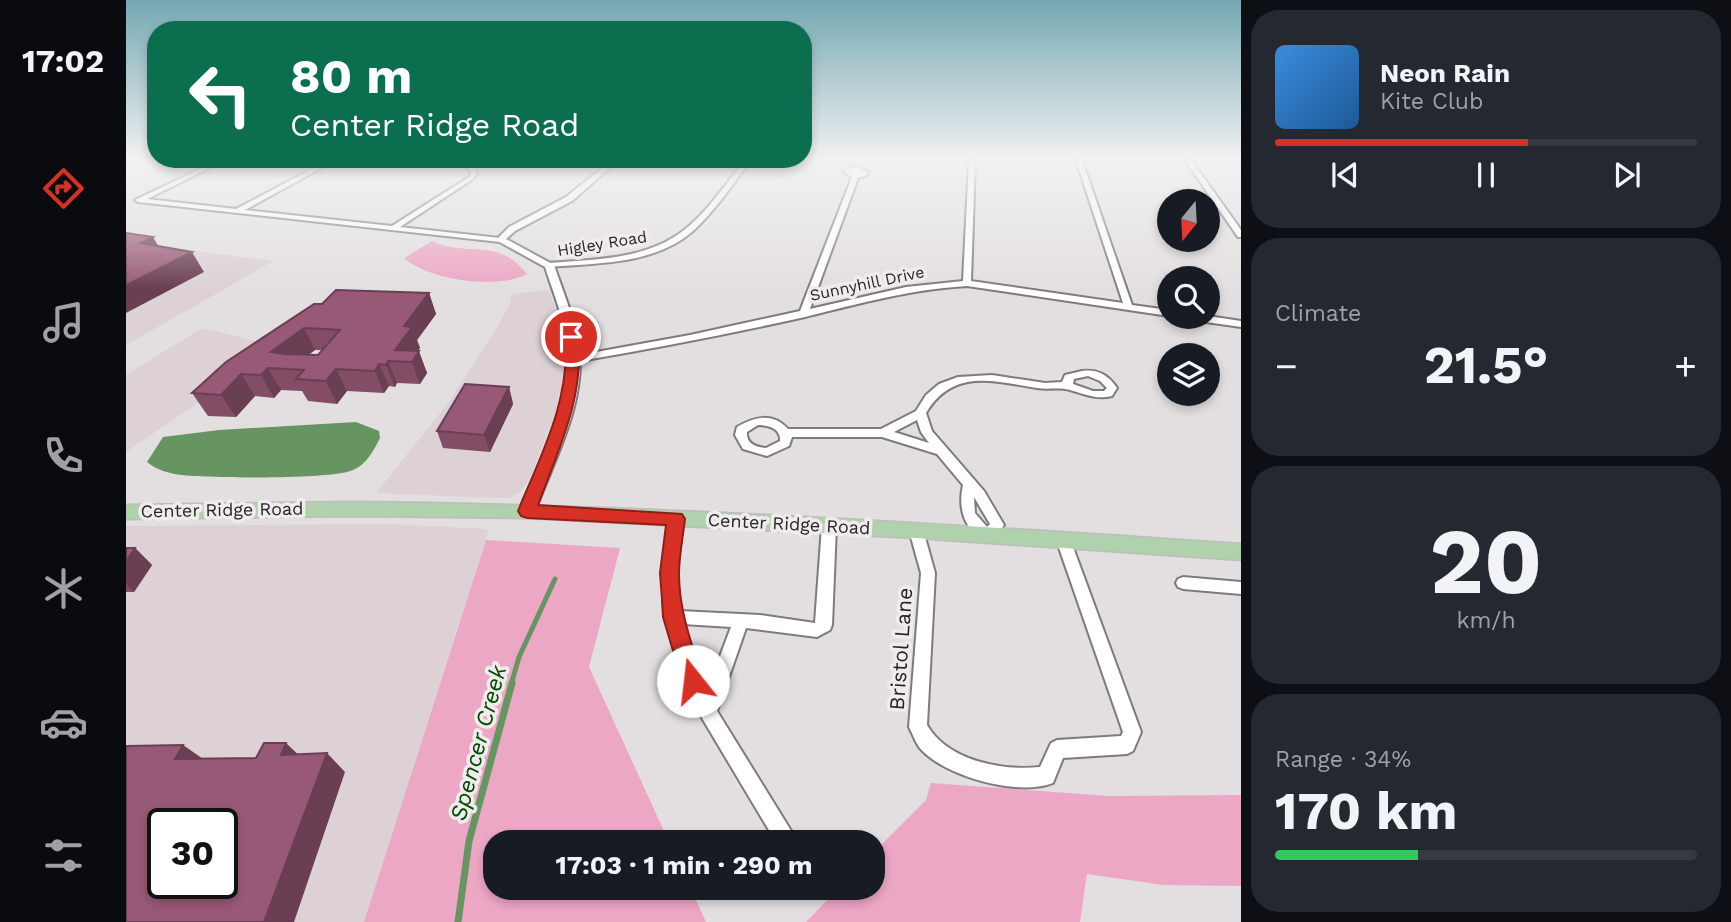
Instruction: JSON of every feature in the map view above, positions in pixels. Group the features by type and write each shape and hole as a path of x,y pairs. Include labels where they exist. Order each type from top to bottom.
{"main road":[{"name":"Center Ridge Road","path":"126,512 356,509 527,511 916,530 1241,552"}],"street":[{"path":"169,203 500,240 549,265 569,327 574,359 569,402 527,511"},
{"path":"239,210 252,203"},
{"path":"395,228 433,203"},
{"path":"500,240 512,229 561,203"},
{"name":"Higley Road","path":"549,265 611,259 666,245 692,227 712,203"},
{"path":"804,314 845,203"},
{"path":"967,283 970,203"},
{"path":"1094,203 1129,308"},
{"path":"1219,203 1241,235"},
{"name":"Sunnyhill Drive","path":"574,359 692,338 928,285 967,283 1157,312"},
{"path":"1220,321 1241,324"},
{"path":"883,433 920,413 935,390 955,381 1000,378 1049,387 1067,386"},
{"path":"920,413 927,432 970,484 966,500 972,523 987,535"},
{"path":"786,433 883,433 942,451"},
{"path":"676,519 670,573 673,617 693,681 708,712 781,830"},
{"path":"673,617 741,621 817,630 824,625 829,526"},
{"name":"Bristol Lane","path":"916,530 928,573 918,727 921,736 946,757 983,772 1028,780 1046,776 1057,749 1127,745 1132,732 1063,539"},
{"path":"1183,583 1241,588"},
{"path":"708,712 741,621"}],"shaded area":[{"path":"432,241 445,246 493,251 505,255 527,274 499,281 464,280 429,272 404,258"},
{"path":"126,242 274,261 126,345"},
{"path":"549,290 564,330 563,378 555,413 530,478 522,490 512,498 376,493 448,403 496,329 509,306 512,294"},
{"path":"202,328 280,347 126,452 126,375"},
{"path":"356,422 379,431 380,438 373,452 362,464 341,473 269,477 195,476 167,472 147,462 163,437 219,430"},
{"path":"388,524 489,529 364,922 126,922 126,526"},
{"path":"486,540 620,548 589,667 664,830 483,830 483,900 696,900 706,922 364,922"},
{"path":"931,783 1109,796 1241,795 1241,886 1163,885 1087,874 1080,922 806,922 827,900 885,900 885,841 926,800"}],"building":[{"path":"126,233 153,237 141,243 192,252 126,285"},
{"path":"336,290 429,293 404,326 412,327 395,350 419,351 412,362 388,361 386,365 379,364 375,371 336,369 326,381 296,379 304,370 268,368 261,375 241,374 221,395 192,393 226,362 314,304 322,304","holes":["304,328 340,330 318,355 271,352"]},
{"path":"465,384 509,387 484,435 437,431"},
{"path":"126,548 135,548 126,562"},
{"path":"264,743 286,743 281,755 327,753 264,922 126,922 126,746 183,745 175,759 256,758"}],"waterway":[{"name":"Spencer Creek","path":"511,685 519,657 555,579"},
{"name":"Spencer Creek","path":"458,922 469,841 512,683"}],"route":[{"path":"571,337 574,359 569,402 527,511 676,519 670,573 671,599 673,617 693,681"}]}
